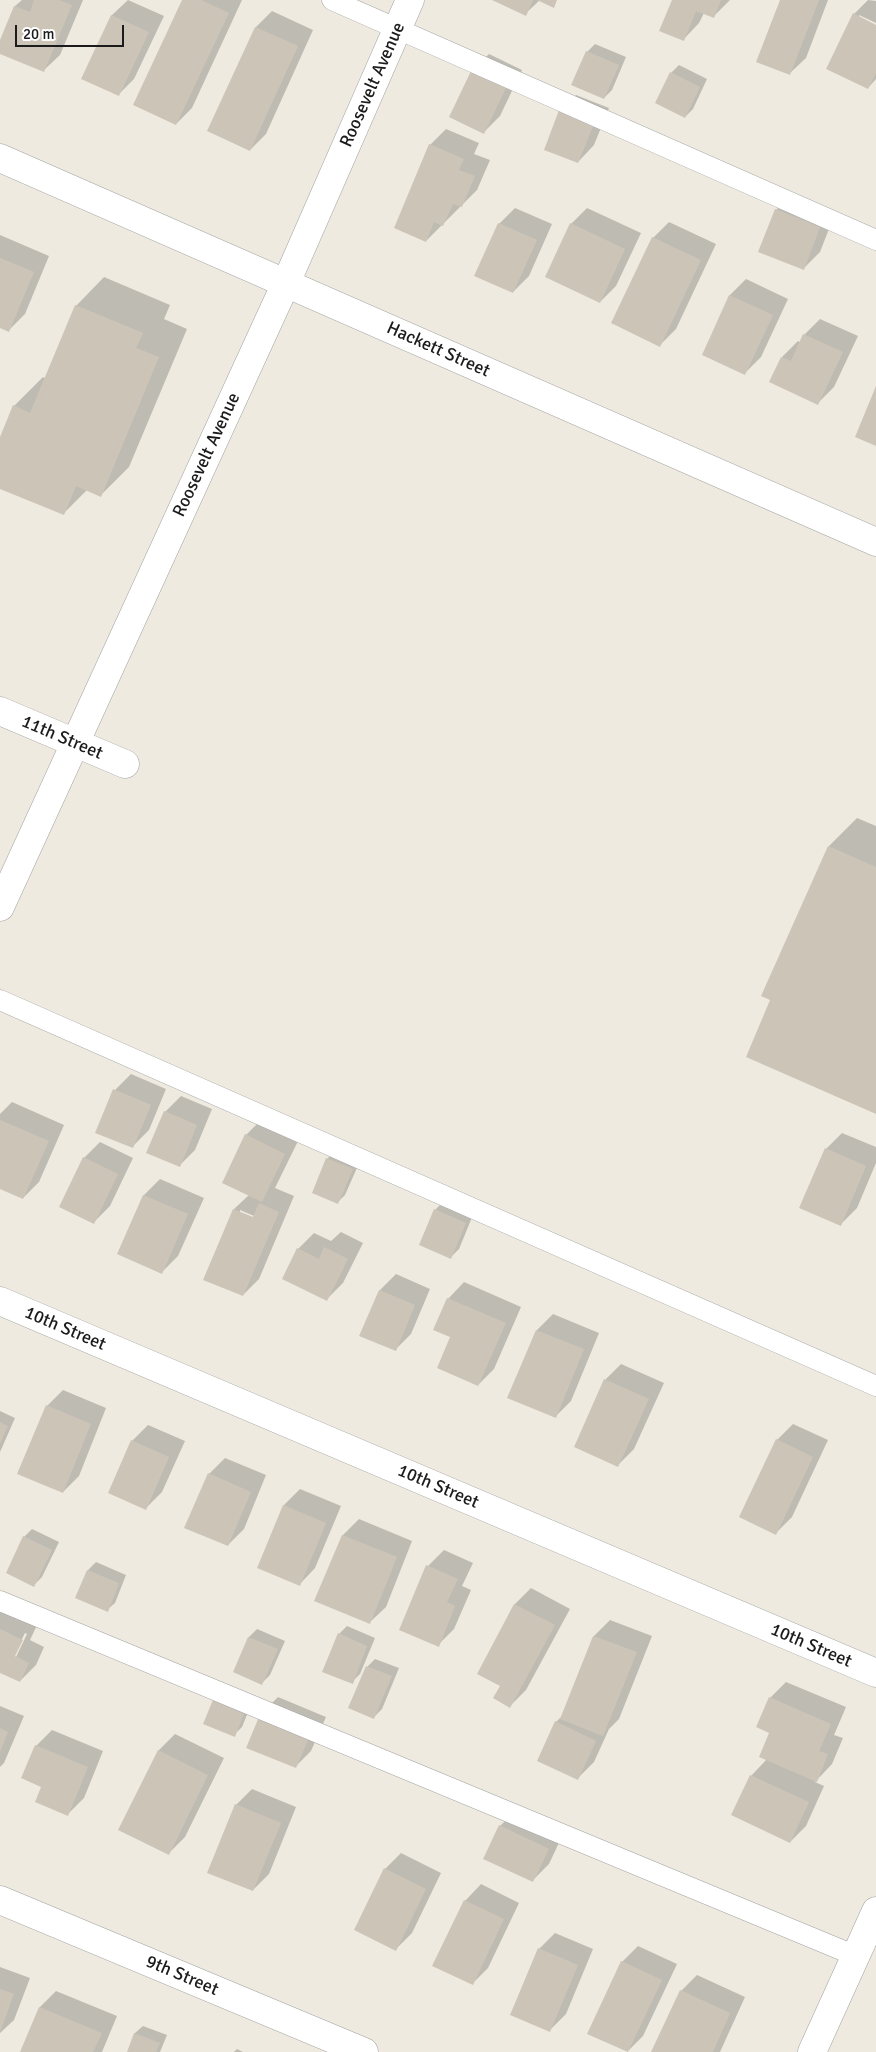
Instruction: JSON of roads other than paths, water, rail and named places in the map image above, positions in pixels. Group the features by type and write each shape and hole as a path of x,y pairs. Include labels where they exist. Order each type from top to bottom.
{"street":[{"name":"Roosevelt Avenue","path":"0,907 286,283 410,0"},
{"name":"Hackett Street","path":"0,158 876,542"},
{"name":"11th Street","path":"0,711 125,764"},
{"name":"10th Street","path":"0,1301 876,1673"},
{"name":"9th Street","path":"0,1900 364,2052"},
{"path":"812,2052 876,1911"}],"lane":[{"path":"332,0 876,240"},
{"path":"0,1000 876,1386"},
{"path":"0,1600 856,1956"}]}
